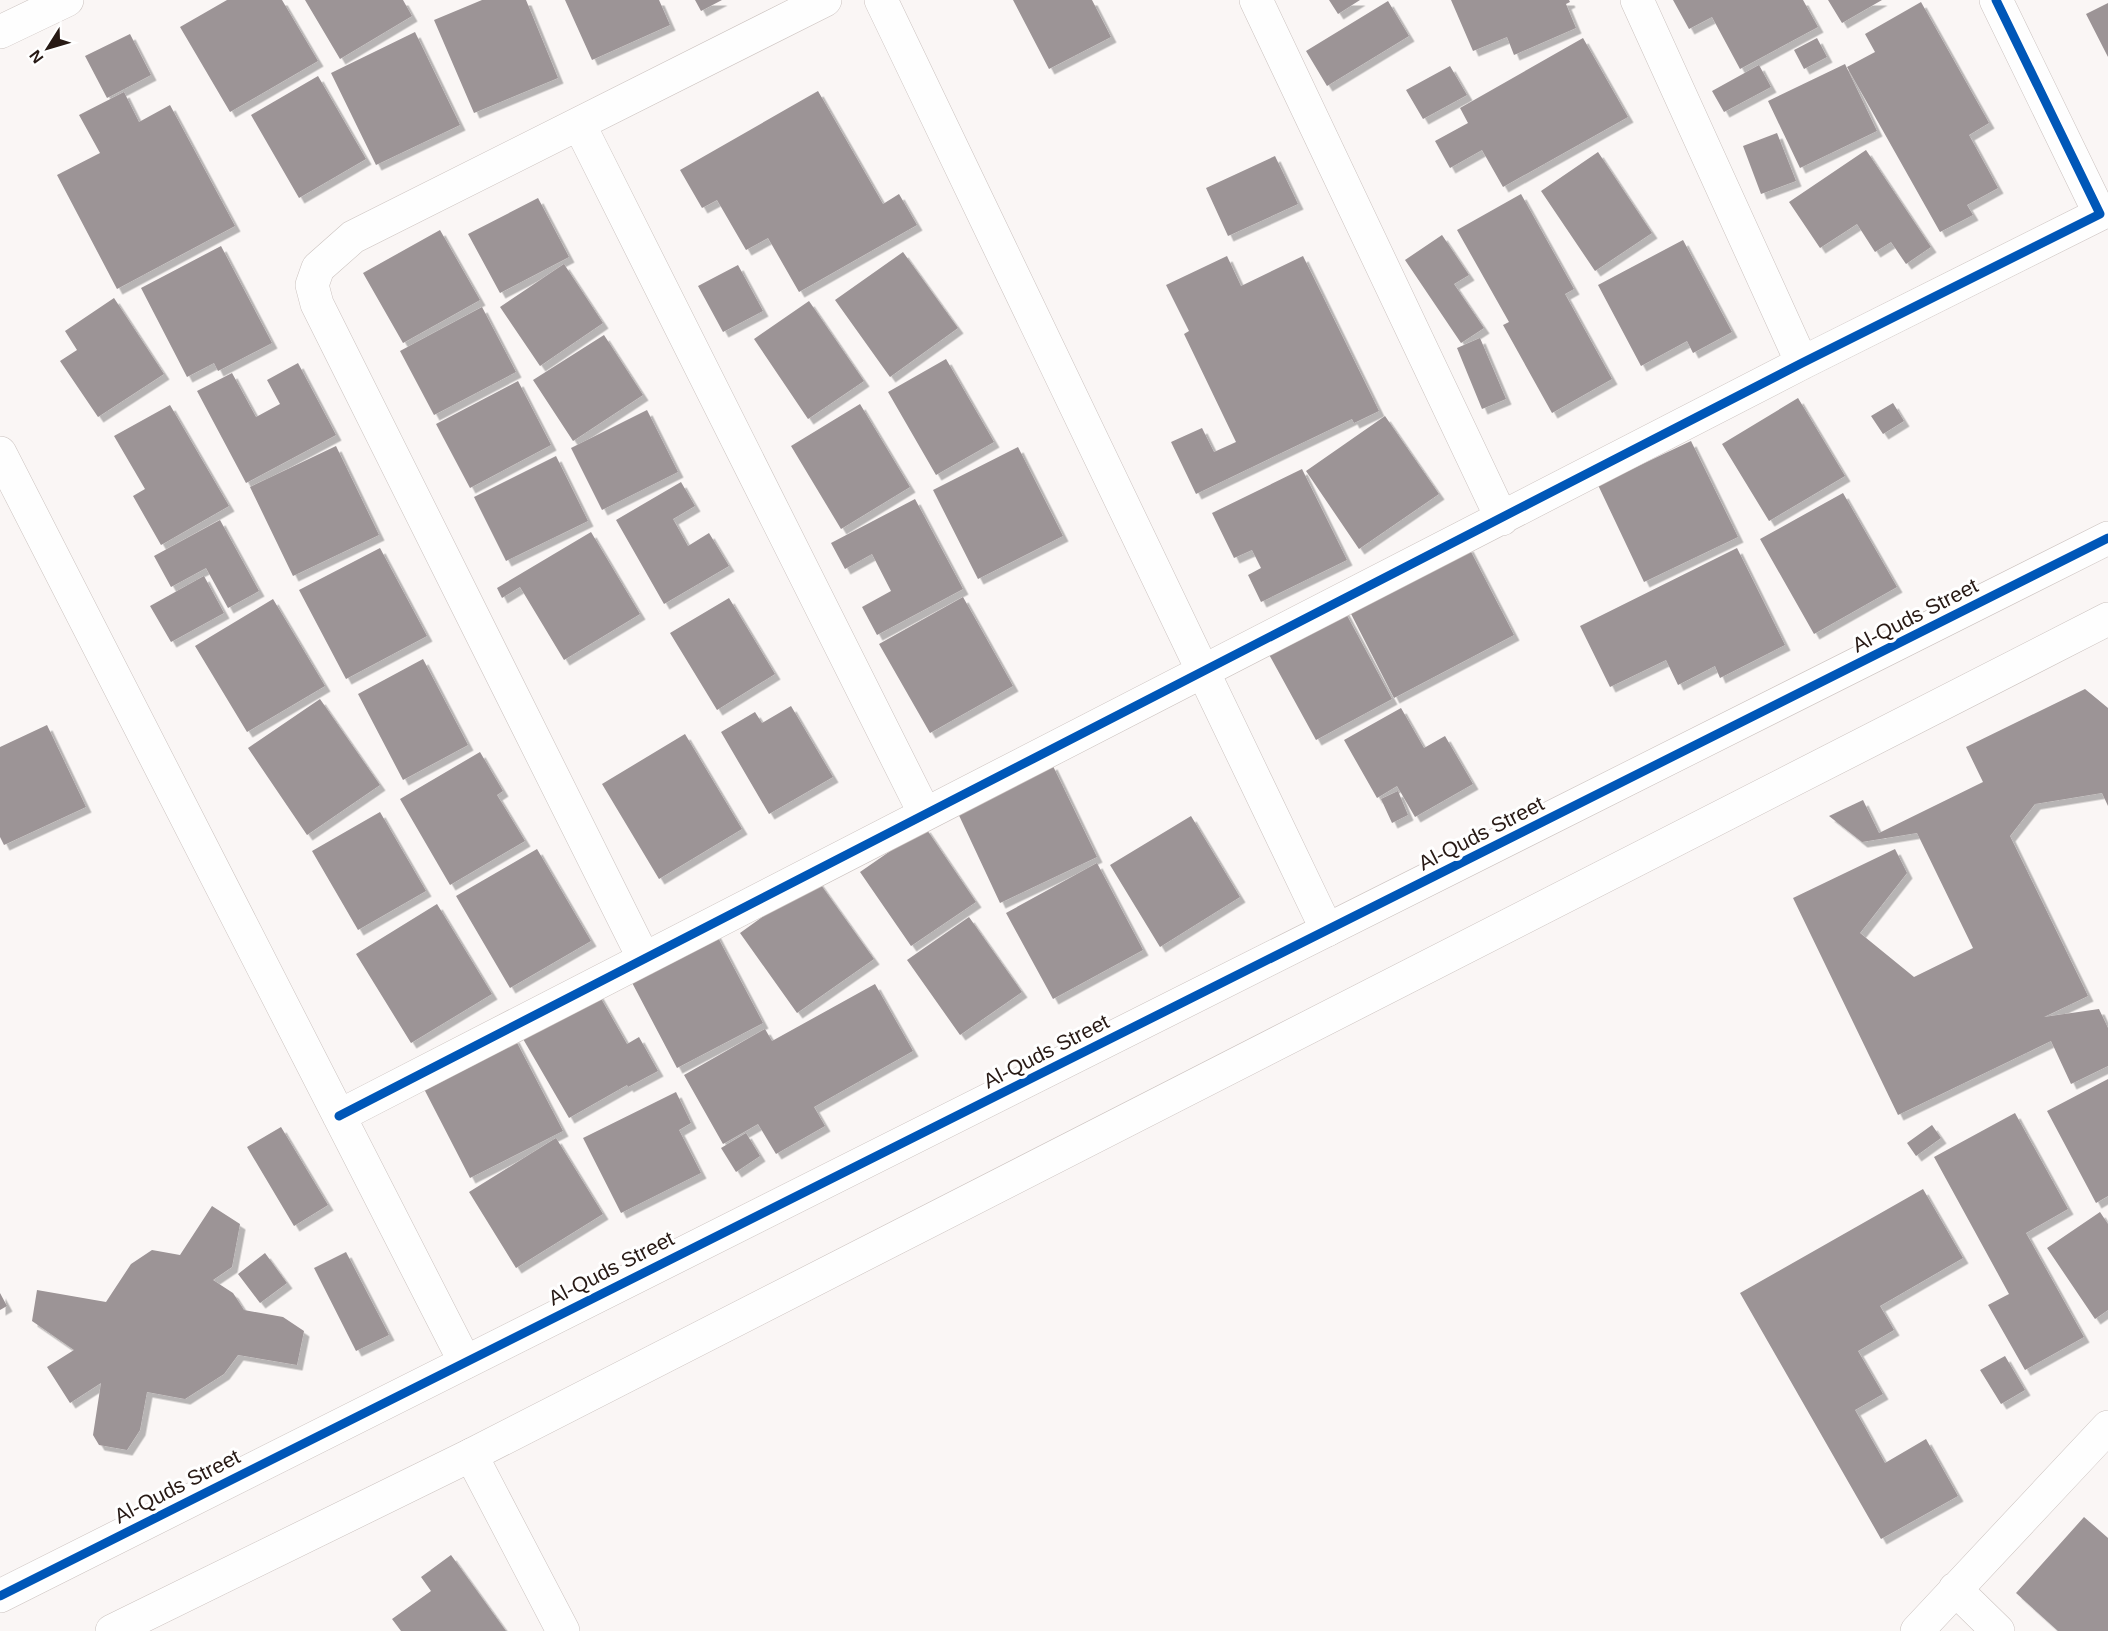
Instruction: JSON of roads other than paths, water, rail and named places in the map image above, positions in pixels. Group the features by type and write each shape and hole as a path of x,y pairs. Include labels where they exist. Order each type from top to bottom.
{"street":[{"path":"0,32 67,0"},
{"path":"644,959 316,304 312,285 318,268 353,237 825,0"},
{"path":"881,0 1327,930"},
{"path":"1256,0 1502,519"},
{"path":"1637,0 1802,363"},
{"path":"339,1116 1802,363 2100,213 1996,0"},
{"path":"579,124 925,814"},
{"path":"0,453 465,1362"},
{"name":"Al-Quds Street","path":"0,1596 2108,538"},
{"path":"112,1631 471,1455 2108,619"},
{"path":"1917,1631 2108,1427"},
{"path":"471,1455 562,1631"},
{"path":"1955,1589 1998,1631"}]}
